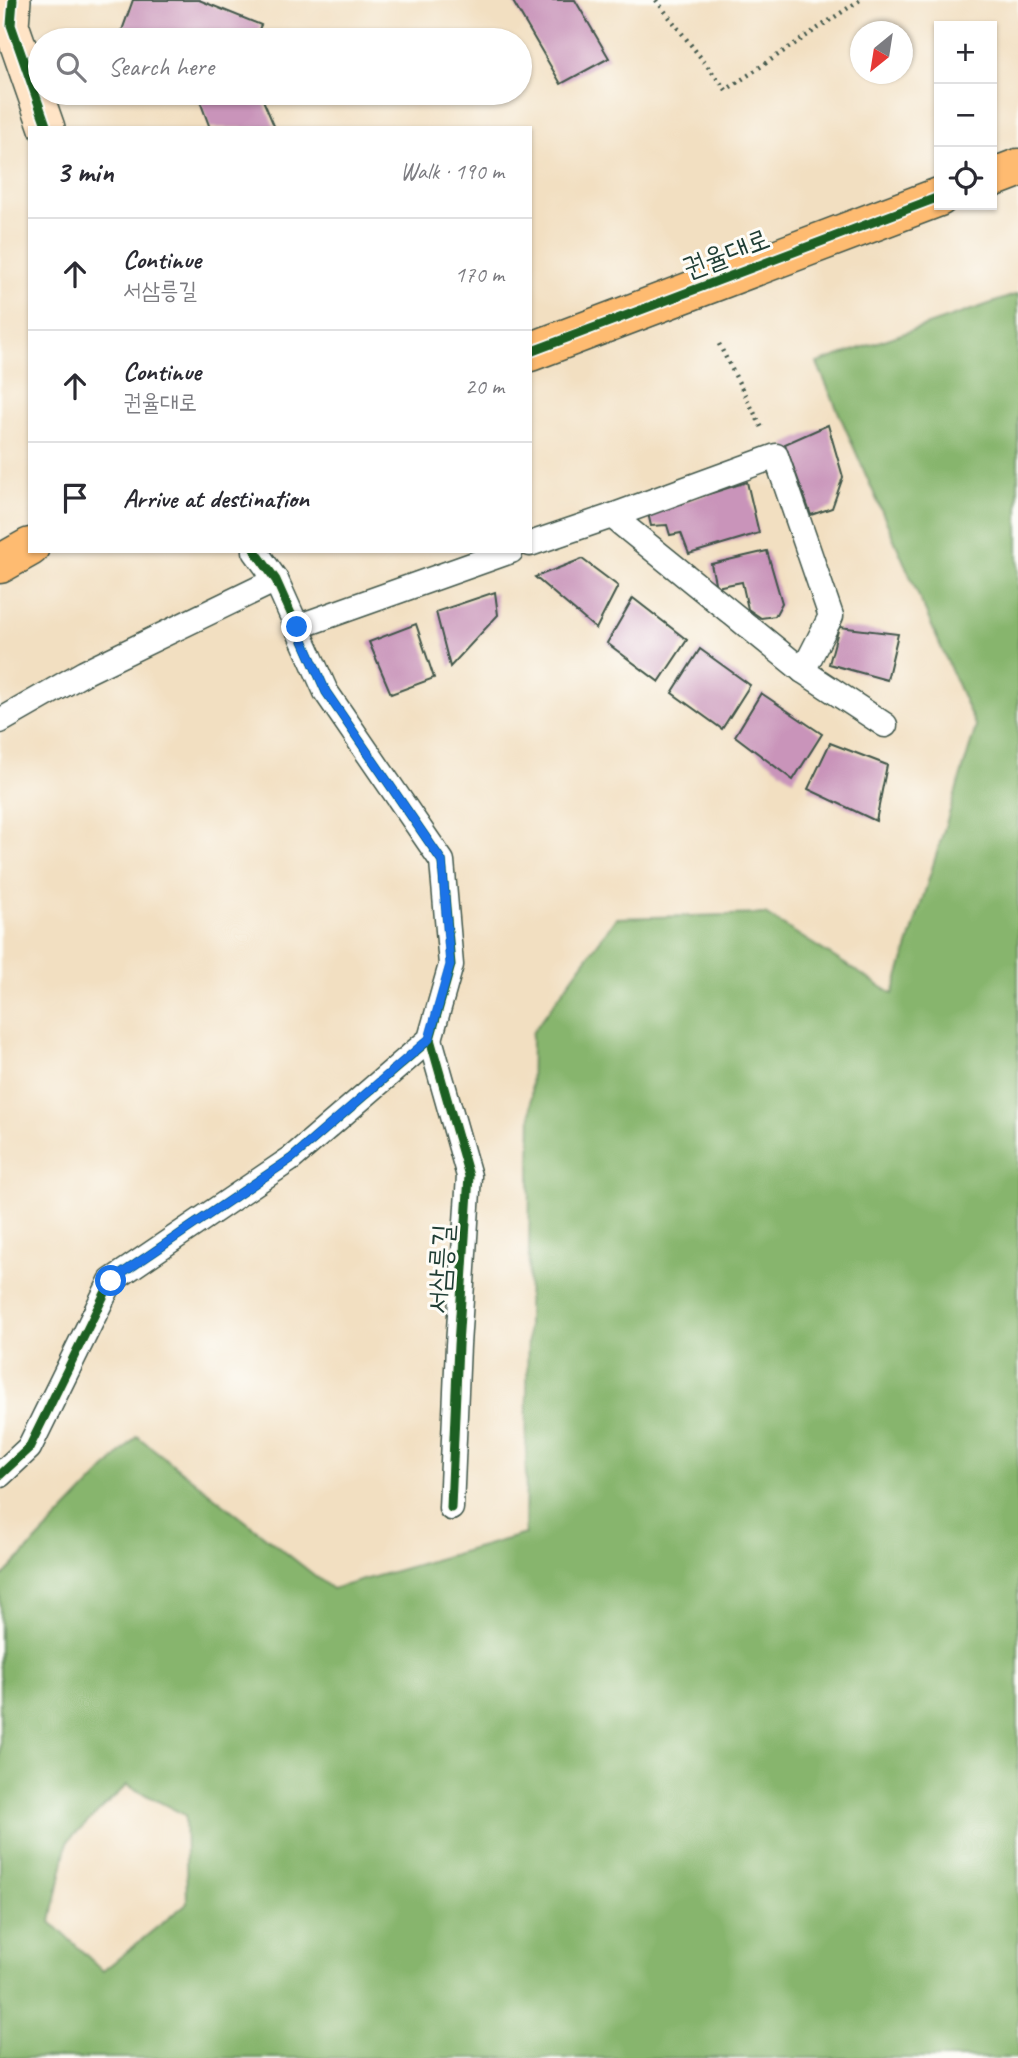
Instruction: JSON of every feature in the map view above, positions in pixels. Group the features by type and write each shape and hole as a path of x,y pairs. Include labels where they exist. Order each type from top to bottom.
{"main road":[{"path":"13,0 11,24 28,73"},
{"path":"39,105 46,126"},
{"path":"997,176 1018,168"},
{"name":"권율대로","path":"532,351 934,199"},
{"path":"0,564 28,548"}],"street":[{"path":"532,543 776,456 831,617 803,671"},
{"path":"612,516 803,671 885,726"},
{"path":"0,1475 29,1448 111,1281 292,1158 429,1039 450,965 442,861 326,692 276,580 256,553"},
{"path":"297,627 505,553"},
{"path":"0,721 84,673 276,580"},
{"name":"서삼릉길","path":"429,1039 469,1176 451,1508"}],"path":[{"path":"656,0 726,90 860,0"},
{"path":"719,344 776,456"}],"green space":[{"path":"1018,294 1018,2058 0,2058 0,1579 137,1436 332,1589 525,1534 532,1033 616,918 765,914 893,994 976,727 817,363","holes":["127,1785 185,1815 187,1903 103,1971 51,1922 68,1841"]}],"building":[{"path":"133,0 199,0 261,25 260,28 123,28"},
{"path":"512,0 575,0 609,58 561,84 532,34 532,28 528,28"},
{"path":"201,105 265,105 274,126 209,126"},
{"path":"828,425 843,477 832,508 811,515 785,444"},
{"path":"747,482 759,533 689,554 681,533 670,535 667,525 651,526 648,513"},
{"path":"767,551 782,603 775,616 761,618 748,609 742,582 716,587 711,564"},
{"path":"582,559 618,586 596,629 535,577"},
{"path":"495,592 498,615 450,667 436,612"},
{"path":"633,598 687,640 659,682 607,643"},
{"path":"416,624 434,678 391,694 369,642"},
{"path":"839,627 898,634 887,680 829,664"},
{"path":"700,649 750,685 722,729 672,693"},
{"path":"761,693 822,734 793,780 735,736"},
{"path":"830,743 887,765 876,821 808,789"}],"cycle path":[{"path":"13,0 11,25 28,74"},
{"path":"39,105 46,126"},
{"path":"532,351 934,199"},
{"path":"0,1475 29,1448 111,1281 292,1158 430,1039 451,965 442,861 326,692 276,580 256,553"},
{"path":"430,1039 469,1176 451,1508"}],"route":[{"path":"111,1281 292,1158 429,1039 450,965 442,861 326,692 297,627"}]}
